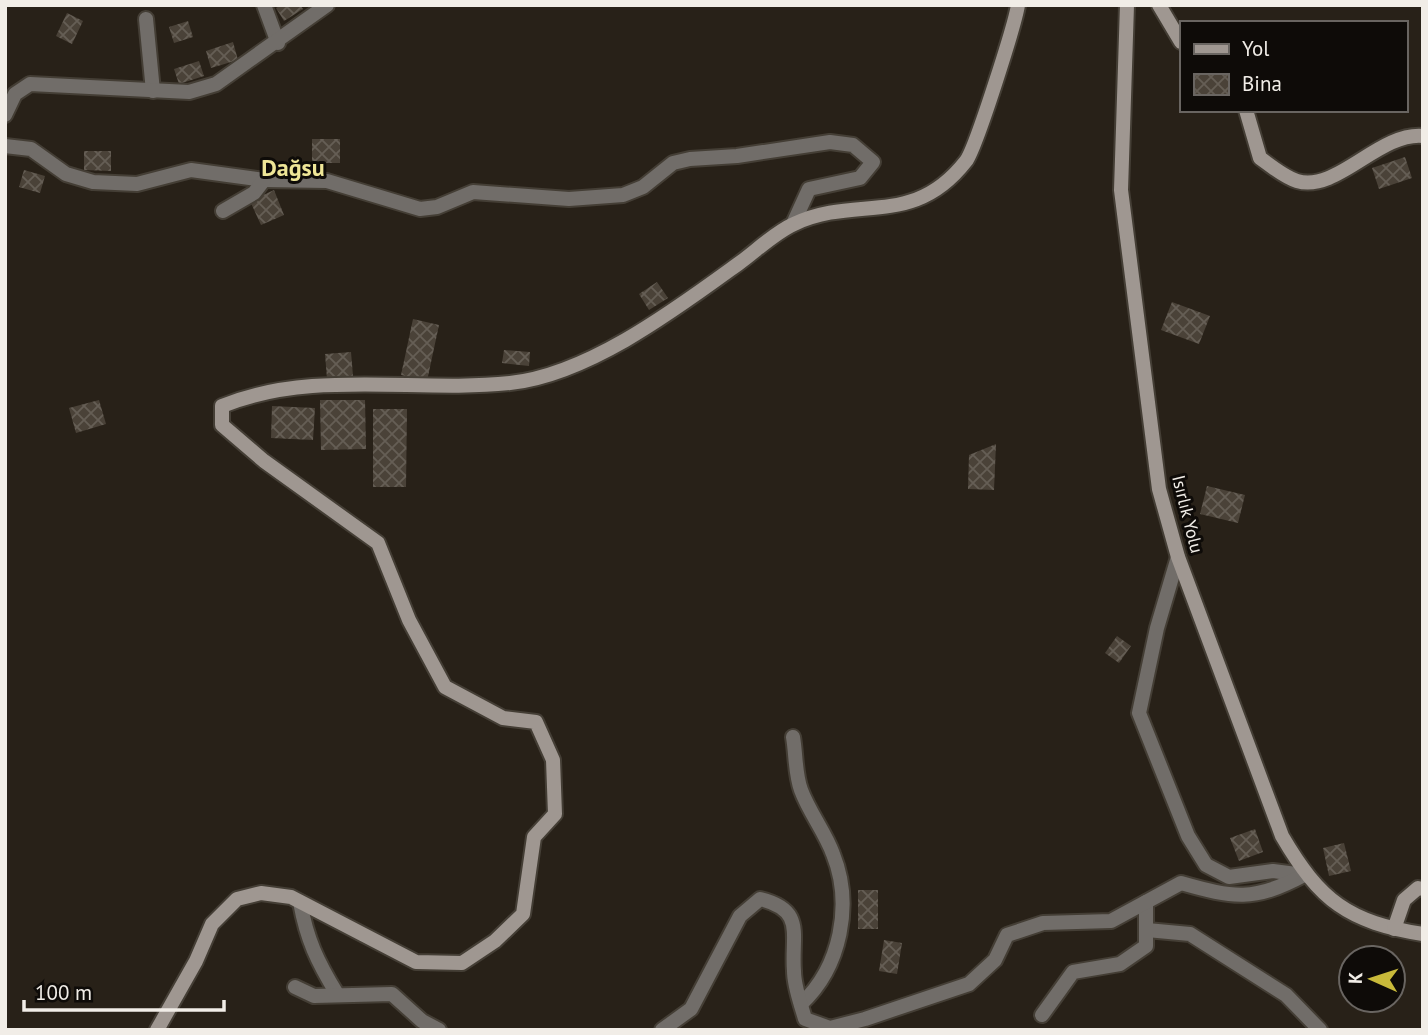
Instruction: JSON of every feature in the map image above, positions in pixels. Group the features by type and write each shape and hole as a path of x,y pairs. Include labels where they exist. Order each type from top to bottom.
{"street":[{"path":"264,5 278,43"},
{"path":"5,115 15,94 30,85 189,92 216,84 278,43 327,5"},
{"path":"157,1030 196,961 212,924 237,899 261,893 291,897 416,961 462,963 495,941 523,914 534,837 555,814 553,760 536,722 503,718 445,687 409,620 378,543 264,461 222,425 222,406 244,397 304,388 512,383 571,367 666,316 793,224 853,208 891,208 925,198 967,159 1018,5"},
{"name":"Isırlık Yolu","path":"1126,5 1121,190 1160,489 1178,557 1282,836 1304,875 1345,911 1394,929 1423,934"},
{"path":"1159,5 1180,40"},
{"path":"146,19 153,91"},
{"path":"1247,112 1260,158 1297,181 1313,182 1332,175 1388,143 1412,135 1423,136"},
{"path":"5,146 31,149 66,174 93,182 137,184 191,170 264,180 327,181 420,209 437,207 473,192 569,199 623,195 643,187 673,163 830,142 853,145 868,155 873,162 860,178 809,189 793,224"},
{"path":"223,211 254,192 264,180"},
{"path":"1178,557 1157,628 1139,713 1147,734 1188,836 1206,865 1229,877 1273,871 1304,875"},
{"path":"793,737 800,789 834,855 844,904 842,928 817,989 801,1003"},
{"path":"662,1030 691,1009 740,916 760,899 780,903 787,910 795,934 793,972 805,1019 830,1028 865,1020 969,984 995,961 1007,935 1043,923 1111,920 1181,883 1232,897 1278,889 1304,875"},
{"path":"1394,929 1404,900 1418,888 1423,889"},
{"path":"300,902 314,956 337,994"},
{"path":"1042,1015 1073,972 1120,964 1146,946 1146,902"},
{"path":"1147,930 1190,934 1286,995 1320,1030"},
{"path":"295,987 314,996 392,994 422,1021 439,1030"}],"building":[{"path":"281,5 300,5 303,9 284,21 276,8"},
{"path":"67,13 83,21 72,44 56,36"},
{"path":"188,21 193,37 174,43 169,27"},
{"path":"233,42 238,60 211,68 206,51"},
{"path":"199,61 204,76 179,84 174,69"},
{"path":"312,139 340,139 340,163 312,163"},
{"path":"84,151 111,151 111,171 84,170"},
{"path":"1405,157 1412,178 1379,189 1372,168"},
{"path":"24,170 45,176 40,193 19,187"},
{"path":"274,190 284,215 261,225 250,201"},
{"path":"657,282 668,298 649,310 639,294"},
{"path":"1172,302 1210,316 1199,344 1161,330"},
{"path":"413,319 439,325 427,381 401,375"},
{"path":"504,350 530,352 529,366 502,363"},
{"path":"351,352 353,376 327,379 325,354"},
{"path":"99,400 106,424 76,433 69,408"},
{"path":"320,400 365,400 366,449 321,450"},
{"path":"272,406 315,408 313,440 271,438"},
{"path":"373,409 407,409 406,487 373,487"},
{"path":"996,444 994,490 968,489 969,455"},
{"path":"1207,486 1245,495 1238,523 1200,514"},
{"path":"1117,636 1131,646 1119,663 1105,653"},
{"path":"1255,829 1263,852 1239,861 1230,838"},
{"path":"1344,843 1351,871 1329,876 1323,848"},
{"path":"858,890 878,890 878,929 858,929"},
{"path":"884,940 902,943 897,974 879,971"}],"district":[{"name":"Dağsu","path":"293,167"}]}
